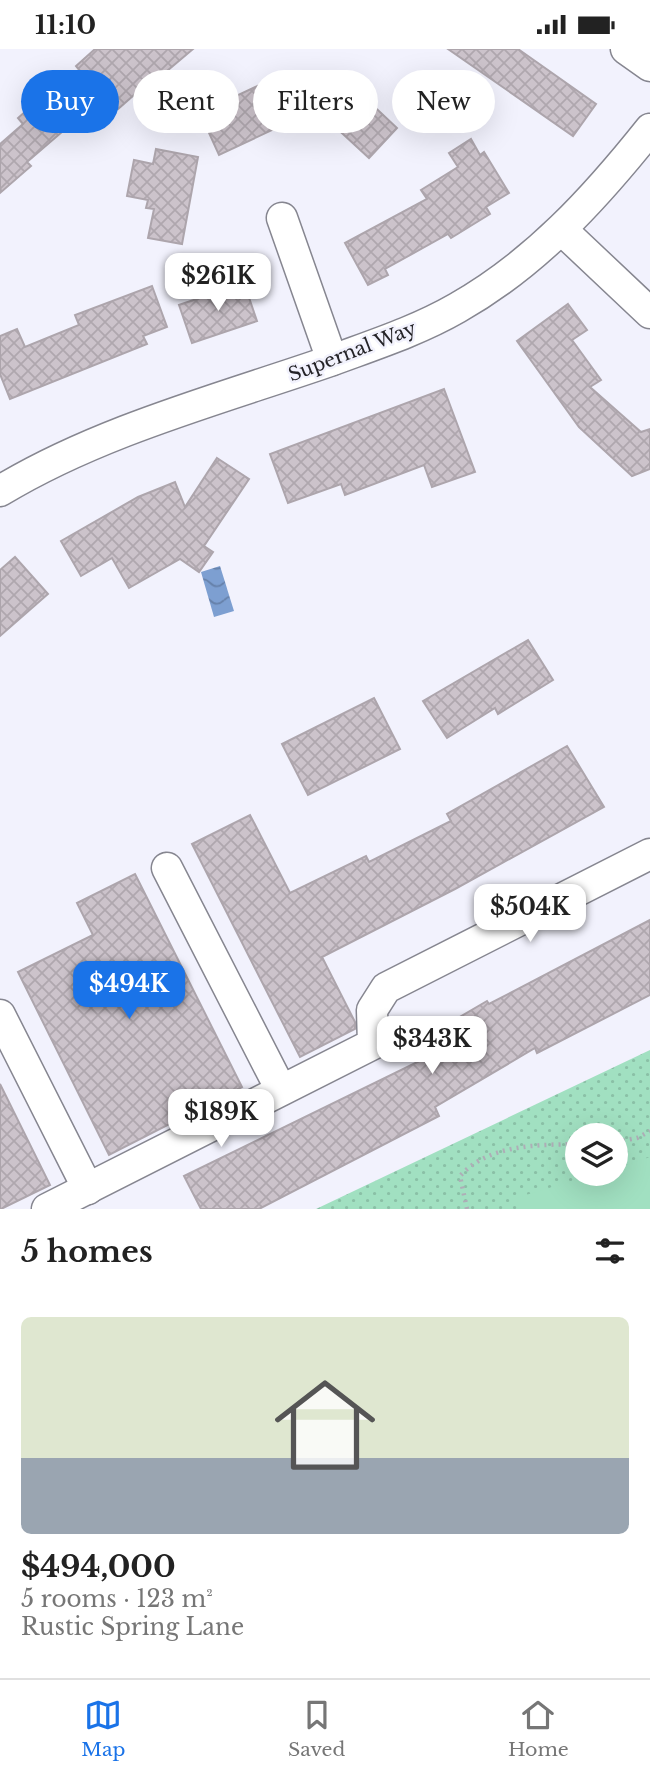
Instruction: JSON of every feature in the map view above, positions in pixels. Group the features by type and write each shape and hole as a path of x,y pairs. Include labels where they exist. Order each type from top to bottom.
{"street":[{"path":"626,49 650,66"},
{"name":"Supernal Way","path":"0,491 69,452 396,337 457,309 512,272 562,230 593,198 650,129"},
{"path":"282,218 332,360"},
{"path":"562,230 650,313"},
{"path":"47,1209 373,1044 373,1010 386,988 650,854"},
{"path":"167,868 281,1090"},
{"path":"0,1015 88,1189"}],"path":[{"path":"628,1140 650,1131"},
{"path":"467,1209 460,1176 472,1163 528,1145 565,1144"}],"green space":[{"path":"650,1050 650,1209 316,1209"},
{"path":"650,1157 650,1209 520,1209 516,1198 565,1183 565,1186 628,1186 628,1164"}],"water":[{"path":"220,566 234,611 214,617 201,572"}],"building":[{"path":"95,49 193,49 168,70 133,70 133,96 119,108 119,70 79,70 76,66"},
{"path":"448,49 518,49 596,104 573,136 495,82 495,70 478,70"},
{"path":"253,88 253,133 266,133 219,155 209,133 239,133 239,95"},
{"path":"378,110 392,123 392,133 369,158 342,133 378,133"},
{"path":"21,126 21,133 61,133 27,162 31,166 0,193 0,144"},
{"path":"471,139 480,155 484,152 509,193 486,207 490,214 451,238 448,234 385,269 388,275 368,285 345,243 427,199 421,190 458,167 449,153"},
{"path":"156,149 198,157 182,244 148,238 154,209 146,208 148,200 127,196 134,160 153,164"},
{"path":"244,283 257,321 192,343 179,305"},
{"path":"152,286 167,327 143,336 147,344 10,399 0,374 0,336 17,329 25,347 79,325 75,315"},
{"path":"568,304 587,330 572,340 601,380 590,387 641,432 650,429 650,469 632,476 579,427 517,341"},
{"path":"444,389 475,472 432,487 424,465 345,495 341,484 288,503 270,454"},
{"path":"217,458 249,479 204,546 213,552 199,572 180,559 129,588 112,558 81,576 61,541 138,497 175,482 185,507"},
{"path":"15,557 48,594 0,636 0,570"},
{"path":"528,640 553,680 498,714 495,708 447,738 423,701"},
{"path":"374,698 400,749 308,795 282,744"},
{"path":"567,746 604,807 455,889 322,957 355,1022 355,1029 300,1057 192,844 250,815 290,893 366,856 369,862 451,821 447,814"},
{"path":"135,874 242,1087 109,1155 18,972 93,935 77,903"},
{"path":"650,920 650,995 537,1053 535,1048 435,1107 439,1116 259,1209 201,1209 184,1176 438,1052 429,1035 487,1001 489,1004"},
{"path":"0,1084 50,1185 1,1209 0,1209"}]}
